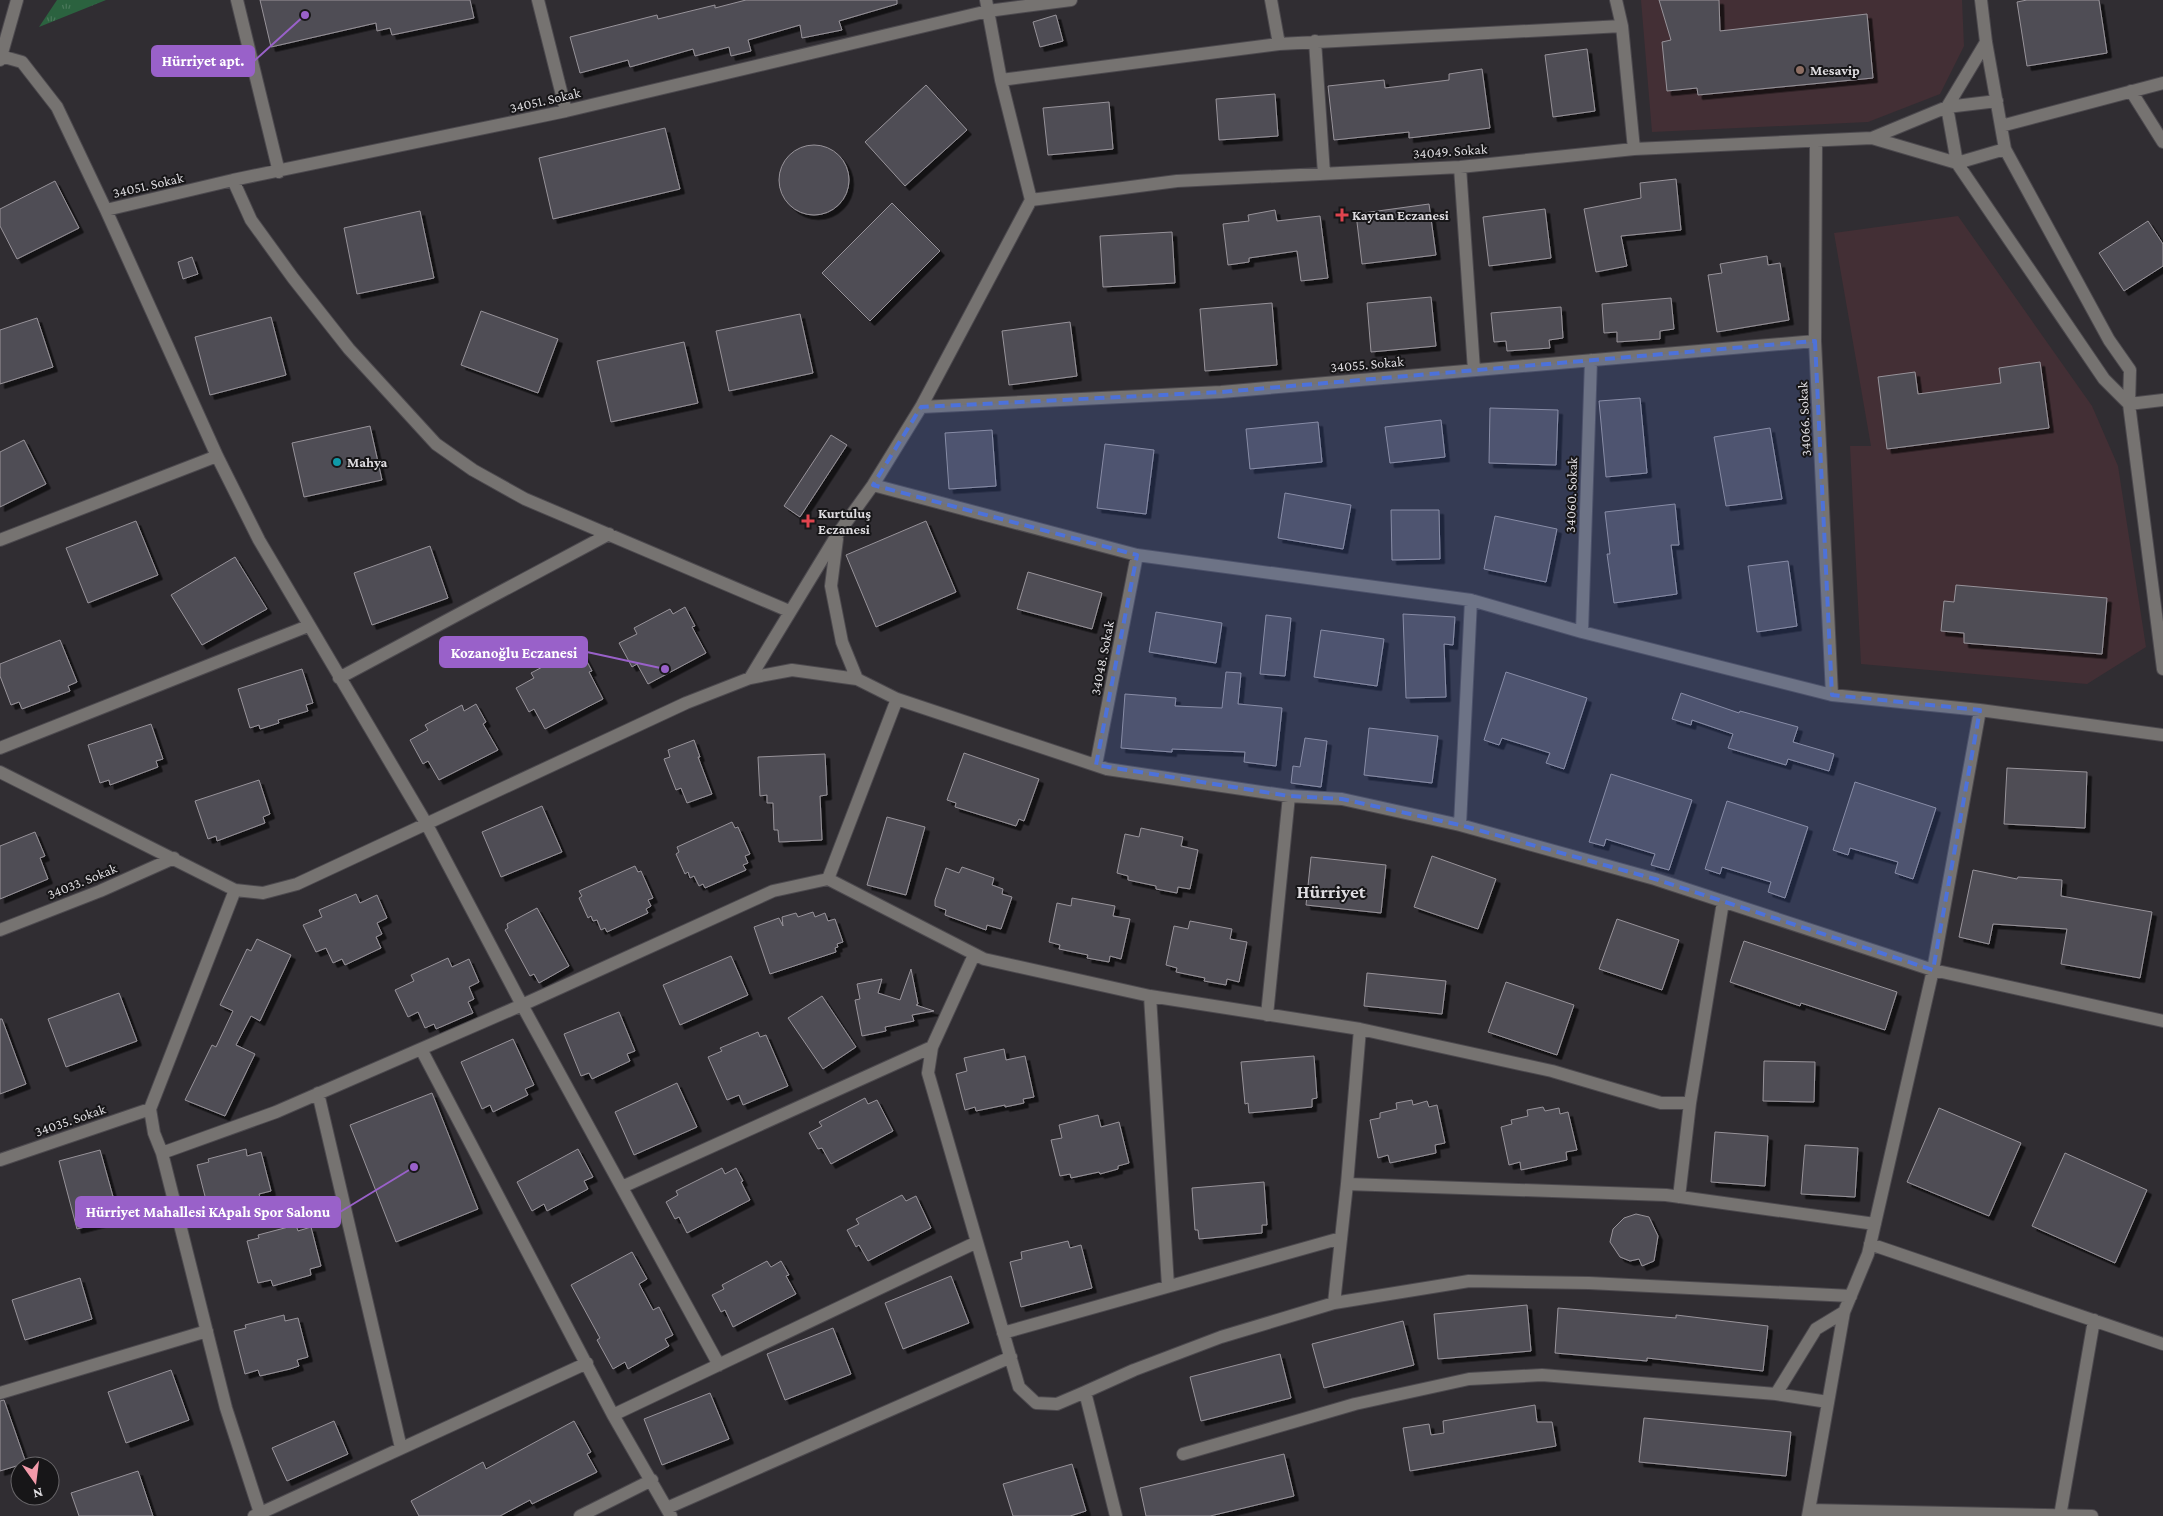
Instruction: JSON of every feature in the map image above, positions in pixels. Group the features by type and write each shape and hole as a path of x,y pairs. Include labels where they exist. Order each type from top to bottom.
{"street":[{"path":"17,0 0,58 22,62 56,107 106,210 217,456 259,540 308,626 426,823 522,1005 719,1365"},
{"path":"237,0 279,172"},
{"path":"538,0 566,111"},
{"name":"34051. Sokak","path":"106,210 232,180 279,172 566,111 987,6 1070,0"},
{"path":"1271,0 1279,44"},
{"path":"1616,0 1622,26 1634,149"},
{"path":"1981,0 1986,42 2006,149 2108,340 2130,370 2129,404 2163,668"},
{"path":"750,678 789,611 837,535 873,485 921,407 1031,200 1001,80 987,6"},
{"path":"1001,80 1279,44 1622,26"},
{"path":"1314,41 1324,174"},
{"path":"1986,42 1947,107 1957,163 2104,379 2129,404"},
{"path":"2001,126 2163,83"},
{"path":"2131,91 2163,142"},
{"path":"1872,138 1947,107 1996,101"},
{"path":"1872,138 1957,163 2006,149"},
{"name":"34049. Sokak","path":"1031,200 1177,181 1460,167 1634,149 1872,138"},
{"name":"34066. Sokak","path":"1816,142 1815,341 1832,695"},
{"path":"1460,167 1474,370"},
{"path":"232,180 251,220 299,285 349,349 436,444 473,470 525,499 789,611"},
{"name":"34055. Sokak","path":"921,407 1221,392 1815,341"},
{"name":"34060. Sokak","path":"1582,632 1591,360"},
{"path":"2129,404 2163,400"},
{"path":"0,540 217,456"},
{"path":"873,485 1137,555 1471,600 1582,632 1832,695 1980,710 2163,735"},
{"path":"339,678 609,534"},
{"path":"837,535 830,586 842,642 857,679"},
{"name":"34048. Sokak","path":"1096,765 1137,555"},
{"path":"1460,826 1471,600"},
{"path":"0,748 308,626"},
{"path":"0,772 235,890 263,893 297,884 686,703 750,678 792,670 857,679 898,699 1107,769 1289,796 1342,799 1460,826 1655,879 1934,970 2163,1021"},
{"path":"828,879 898,699"},
{"path":"1980,710 1934,970 1870,1244 1844,1312 1808,1513 2092,1516"},
{"path":"1267,1016 1289,796"},
{"name":"34033. Sokak","path":"0,930 100,892 174,858"},
{"path":"162,1153 276,1112 522,1005 773,891 828,879 984,959 1150,996 1267,1016 1360,1029 1552,1071 1661,1103 1690,1103"},
{"path":"235,890 150,1109 154,1133 162,1153 226,1408 258,1515 587,1362"},
{"path":"1679,1197 1690,1103 1723,902"},
{"path":"974,954 932,1047 928,1073 1019,1387 1036,1403 1057,1404 1134,1370 1221,1337 1334,1304 1470,1281 1589,1283 1851,1296"},
{"path":"1150,996 1168,1286"},
{"path":"1334,1304 1348,1184 1360,1029"},
{"path":"622,1187 932,1047"},
{"path":"421,1049 587,1362 613,1415 669,1512 1011,1357"},
{"path":"318,1093 401,1448"},
{"name":"34035. Sokak","path":"0,1160 150,1109"},
{"path":"1348,1184 1679,1197 1874,1224"},
{"path":"1003,1333 1341,1238"},
{"path":"613,1415 977,1242"},
{"path":"1870,1244 2163,1344"},
{"path":"1776,1394 1816,1329 1844,1312"},
{"path":"2060,1515 2094,1320"},
{"path":"0,1393 207,1331"},
{"path":"1183,1454 1355,1404 1469,1379 1542,1375 1776,1394 1828,1402"},
{"path":"1085,1392 1116,1516"},
{"path":"580,1516 652,1480"}],"highlighted area":[{"path":"1815,341 1832,695 1980,710 1933,970 1655,879 1460,825 1342,799 1289,796 1096,765 1137,555 873,485 921,407 1221,392"}],"shaded area":[{"name":"Mesavip","path":"1641,0 1962,0 1964,46 1940,94 1868,122 1652,132"},
{"path":"1958,216 2092,406 2118,466 2146,647 2087,684 1861,664 1850,446 1871,446 1834,233"}],"green space":[{"path":"57,0 106,0 39,27"}],"building":[{"path":"260,0 470,0 474,18 392,35 390,28 377,31 376,23 271,47"},
{"path":"746,0 897,0 897,4 839,21 842,30 802,38 800,25 748,40 751,51 731,56 729,47 695,56 693,49 630,67 628,60 580,73 570,37 657,15 658,19 715,5 715,8"},
{"path":"1659,0 1719,0 1720,31 1867,14 1873,78 1698,95 1697,88 1667,91 1662,42 1671,40"},
{"path":"2027,0 2099,0 2107,53 2027,66 2017,2"},
{"path":"1056,15 1063,41 1040,47 1033,22"},
{"path":"1587,49 1595,111 1553,117 1545,55"},
{"path":"1482,69 1490,128 1409,138 1409,132 1334,140 1328,86 1384,80 1385,88 1449,80 1449,74"},
{"path":"926,85 967,130 905,186 865,142"},
{"path":"1275,94 1278,136 1219,140 1216,99"},
{"path":"1109,102 1113,149 1048,155 1043,108"},
{"path":"665,128 680,189 553,219 539,158"},
{"path":"807,145 821,145 834,150 844,160 849,173 849,187 844,200 834,210 821,215 807,215 794,210 784,200 779,187 779,173 784,160 794,150"},
{"path":"1676,179 1681,230 1621,236 1627,266 1596,272 1584,209 1641,198 1640,183"},
{"path":"55,181 79,228 17,259 0,226 0,209"},
{"path":"892,203 940,251 870,321 822,273"},
{"path":"1429,204 1436,255 1362,264 1356,214"},
{"path":"1545,209 1551,258 1489,266 1483,217"},
{"path":"1275,210 1277,221 1320,216 1328,278 1301,281 1297,251 1249,258 1249,262 1228,265 1223,224 1249,221 1248,215"},
{"path":"420,211 434,278 357,294 344,228"},
{"path":"2148,221 2163,244 2163,266 2124,291 2099,253"},
{"path":"1172,232 1175,283 1103,287 1100,236"},
{"path":"1767,256 1768,265 1780,263 1789,320 1717,332 1708,275 1722,273 1720,264"},
{"path":"192,257 198,274 183,279 178,262"},
{"path":"1431,297 1436,346 1371,352 1367,303"},
{"path":"1671,298 1674,329 1660,331 1660,339 1617,342 1617,332 1604,333 1602,304"},
{"path":"1272,303 1277,365 1205,371 1200,309"},
{"path":"1561,307 1563,338 1549,340 1550,348 1507,351 1506,341 1494,342 1491,313"},
{"path":"481,311 558,339 538,393 461,365"},
{"path":"800,314 813,373 729,391 716,331"},
{"path":"271,317 286,375 210,395 195,337"},
{"path":"37,318 53,367 0,384 0,330"},
{"path":"1070,322 1077,376 1009,385 1002,331"},
{"path":"684,342 698,403 611,422 597,361"},
{"path":"2040,362 2049,428 1887,449 1878,377 1915,372 1918,394 2001,383 1999,368"},
{"path":"1640,398 1647,473 1606,477 1599,401"},
{"path":"1490,408 1558,410 1556,465 1489,463"},
{"path":"1441,420 1445,457 1390,463 1385,427"},
{"path":"1318,422 1322,462 1250,469 1246,429"},
{"name":"Mahya","path":"370,426 382,480 304,497 292,443"},
{"path":"1770,428 1782,499 1726,506 1714,437"},
{"path":"992,430 996,486 949,489 945,433"},
{"path":"831,435 847,445 800,517 784,506"},
{"path":"24,440 46,484 0,507 0,452"},
{"path":"1105,444 1154,450 1146,514 1097,508"},
{"path":"1285,493 1351,505 1343,549 1278,538"},
{"path":"1675,504 1679,545 1671,545 1677,594 1614,603 1607,554 1610,554 1605,512"},
{"path":"1391,510 1439,510 1440,559 1392,560"},
{"path":"1495,516 1557,529 1546,582 1484,569"},
{"path":"136,521 158,575 88,603 66,548"},
{"path":"926,521 956,592 876,627 846,555"},
{"path":"430,546 448,598 372,625 354,573"},
{"path":"235,557 267,609 202,645 171,595"},
{"path":"1788,561 1797,626 1757,632 1748,566"},
{"path":"1028,572 1102,593 1092,629 1017,609"},
{"path":"1956,585 2107,598 2102,654 1964,643 1964,633 1941,631 1944,601 1954,602"},
{"path":"685,607 695,626 692,627 706,653 648,684 637,664 632,667 619,643 637,634 634,628 670,609 673,614"},
{"path":"1156,612 1222,623 1216,663 1149,652"},
{"path":"1403,614 1455,617 1453,645 1444,644 1446,697 1406,698"},
{"path":"1266,615 1291,618 1285,676 1260,674"},
{"path":"1321,630 1384,639 1377,686 1314,677"},
{"path":"60,640 77,682 68,686 70,691 22,709 19,702 11,705 0,676 0,664"},
{"path":"582,652 592,671 589,672 603,699 545,729 534,709 529,712 516,688 534,678 531,673 567,654 570,659"},
{"path":"302,669 313,703 306,705 308,711 278,720 279,723 260,729 259,725 250,728 238,689"},
{"path":"1226,672 1241,673 1238,704 1282,708 1276,766 1244,762 1245,752 1172,749 1172,752 1121,748 1125,694 1176,698 1175,706 1222,708"},
{"path":"1506,672 1587,698 1564,769 1546,763 1550,753 1502,738 1499,745 1484,740"},
{"path":"1681,693 1739,713 1740,711 1798,727 1793,742 1834,754 1829,771 1788,759 1786,765 1728,748 1733,734 1692,720 1691,725 1672,719"},
{"path":"476,704 486,722 483,724 498,750 439,780 428,761 423,764 410,740 428,730 425,725 462,705 464,711"},
{"path":"151,724 163,759 156,761 158,767 110,785 109,780 100,783 88,745"},
{"path":"1369,728 1438,736 1432,783 1364,775"},
{"path":"1305,738 1327,741 1321,787 1291,783 1293,766 1300,767"},
{"path":"694,740 700,757 698,757 712,794 687,803 681,788 676,790 664,759 670,757 668,750"},
{"path":"964,753 1039,779 1024,821 1019,819 1016,826 955,807 956,803 947,800"},
{"path":"825,754 827,795 820,796 822,840 779,842 778,830 774,830 773,803 767,803 767,795 760,796 758,757"},
{"path":"2007,768 2087,772 2085,828 2004,824"},
{"path":"1611,774 1692,800 1669,870 1651,865 1655,854 1606,839 1604,846 1589,842"},
{"path":"259,780 270,814 263,817 265,823 217,841 216,836 208,839 195,801"},
{"path":"1855,782 1936,808 1913,879 1895,873 1898,862 1850,848 1848,855 1833,850"},
{"path":"1727,801 1808,827 1785,898 1768,892 1771,882 1722,867 1720,874 1705,869"},
{"path":"542,806 562,852 501,877 482,832"},
{"path":"887,817 925,827 906,895 867,885"},
{"path":"732,822 735,828 738,827 750,854 745,856 748,863 743,865 746,870 705,888 703,884 699,886 694,876 690,878 688,872 685,874 676,854 679,852 677,847"},
{"path":"1141,828 1183,837 1181,846 1198,850 1190,889 1178,887 1177,893 1156,889 1156,886 1128,880 1128,876 1117,873 1125,834 1139,837"},
{"path":"35,832 45,856 40,858 48,879 0,899 0,846"},
{"path":"1432,856 1496,879 1478,929 1414,907"},
{"path":"1311,857 1386,865 1381,913 1306,905"},
{"path":"635,866 638,872 641,871 653,898 648,900 651,906 646,909 648,913 607,932 605,928 601,930 597,920 593,921 591,916 588,918 579,898 582,896 579,891"},
{"path":"962,867 994,878 992,885 1003,889 1002,894 1012,897 1001,929 987,925 986,930 945,915 946,910 935,906 935,900 946,868 959,873"},
{"path":"1973,870 2017,879 2018,877 2062,880 2061,896 2152,912 2140,978 2061,964 2067,929 1993,924 1989,944 1959,937"},
{"path":"356,894 360,903 377,895 387,918 377,923 382,934 376,937 381,948 345,965 342,959 333,963 326,948 316,952 303,925 322,917 319,910"},
{"path":"1072,898 1115,906 1113,916 1130,919 1121,959 1110,956 1109,962 1087,958 1088,955 1059,949 1060,945 1049,942 1057,903 1071,906"},
{"path":"537,908 569,966 539,983 534,974 530,976 505,930 508,928 507,924"},
{"path":"813,912 815,917 825,913 828,921 835,919 843,942 837,944 836,952 770,974 754,927 779,918 783,926 782,917 796,913 798,917"},
{"path":"1617,919 1679,940 1662,990 1599,969"},
{"path":"1190,921 1232,929 1230,939 1247,942 1239,982 1227,979 1226,985 1204,981 1205,978 1176,972 1177,968 1166,965 1174,926 1188,929"},
{"path":"257,939 291,955 260,1021 251,1016 236,1045 255,1054 225,1116 185,1100 212,1045 216,1047 233,1011 220,1005 247,949 251,951"},
{"path":"1744,941 1897,992 1885,1030 1801,1003 1800,1006 1730,982"},
{"path":"731,956 748,995 680,1025 663,985"},
{"path":"448,958 452,967 469,959 479,982 469,987 474,999 468,1002 473,1013 436,1029 434,1024 425,1028 418,1012 408,1017 395,990 414,981 411,975"},
{"path":"911,969 918,1004 916,1005 934,1011 912,1015 914,1021 885,1027 886,1031 862,1036 855,1000 860,999 857,984 882,979 878,993 900,1000"},
{"path":"1367,973 1446,981 1442,1014 1364,1006"},
{"path":"1506,982 1574,1005 1557,1055 1488,1032"},
{"path":"119,993 137,1041 66,1067 48,1019"},
{"path":"822,996 856,1047 823,1069 788,1018"},
{"path":"619,1012 635,1051 627,1054 630,1061 592,1079 589,1073 581,1076 564,1034"},
{"path":"0,1019 2,1019 26,1084 0,1094"},
{"path":"758,1032 760,1037 766,1035 788,1086 743,1105 739,1095 727,1100 708,1057 722,1051 720,1048"},
{"path":"513,1039 534,1085 525,1089 528,1095 493,1112 490,1105 482,1109 461,1062"},
{"path":"1004,1049 1006,1060 1025,1056 1034,1097 1023,1099 1024,1103 1005,1107 1005,1105 976,1111 975,1107 965,1110 956,1074 967,1071 964,1058"},
{"path":"1314,1056 1317,1098 1312,1099 1312,1107 1249,1113 1248,1103 1245,1104 1241,1062"},
{"path":"1764,1061 1815,1062 1814,1102 1763,1101"},
{"path":"677,1083 697,1127 634,1155 615,1112"},
{"path":"432,1093 478,1209 396,1242 350,1125"},
{"path":"865,1098 868,1104 877,1100 893,1131 831,1164 822,1148 818,1149 809,1133 822,1126 819,1122"},
{"path":"1412,1100 1413,1105 1427,1101 1429,1107 1437,1105 1445,1143 1435,1145 1436,1153 1390,1163 1388,1155 1378,1158 1370,1120 1380,1118 1380,1113 1397,1109 1396,1103"},
{"path":"1543,1107 1545,1111 1559,1108 1560,1114 1568,1112 1577,1150 1566,1152 1567,1160 1521,1170 1520,1162 1509,1165 1501,1127 1512,1124 1511,1120 1528,1116 1527,1110"},
{"path":"1939,1108 2021,1143 1989,1216 1907,1182"},
{"path":"1098,1115 1101,1127 1119,1122 1129,1163 1118,1166 1118,1169 1100,1174 1099,1172 1071,1178 1070,1174 1060,1176 1051,1140 1062,1138 1059,1125"},
{"path":"1715,1132 1768,1136 1765,1186 1711,1182"},
{"path":"1805,1145 1858,1148 1855,1197 1801,1194"},
{"path":"246,1149 247,1156 261,1152 271,1191 259,1194 261,1201 222,1211 221,1205 208,1208 197,1165 209,1162 208,1159"},
{"path":"578,1149 593,1177 584,1181 588,1189 547,1211 544,1204 532,1211 517,1182"},
{"path":"100,1150 119,1218 77,1229 59,1161"},
{"path":"2065,1153 2147,1190 2115,1263 2032,1226"},
{"path":"722,1168 725,1174 736,1168 750,1200 687,1233 679,1217 675,1219 666,1202 678,1195 676,1191"},
{"path":"1264,1182 1267,1225 1262,1225 1262,1233 1199,1239 1198,1230 1195,1230 1192,1188"},
{"path":"902,1195 906,1201 916,1196 931,1228 868,1261 859,1245 856,1247 847,1230 859,1224 856,1219"},
{"path":"1636,1214 1649,1217 1658,1236 1654,1261 1642,1266 1639,1259 1630,1261 1620,1257 1610,1242 1613,1229 1624,1218"},
{"path":"296,1225 298,1231 311,1227 321,1266 310,1269 311,1275 273,1286 271,1280 258,1283 247,1241 259,1238 258,1235"},
{"path":"1068,1241 1070,1248 1081,1245 1092,1288 1021,1307 1010,1262 1022,1259 1021,1252"},
{"path":"632,1252 647,1279 639,1284 653,1310 659,1307 673,1335 665,1339 669,1346 628,1369 625,1362 613,1369 597,1340 600,1338 571,1285"},
{"path":"767,1261 771,1267 781,1261 789,1275 786,1276 796,1294 733,1327 725,1310 721,1312 712,1295 724,1289 722,1285"},
{"path":"951,1276 969,1323 903,1349 885,1303"},
{"path":"80,1278 92,1319 25,1340 12,1300"},
{"path":"1527,1305 1531,1351 1438,1359 1434,1314"},
{"path":"1558,1308 1676,1318 1676,1315 1768,1326 1763,1371 1647,1358 1647,1361 1555,1353"},
{"path":"284,1315 285,1321 298,1318 308,1357 297,1360 299,1366 290,1369 260,1376 258,1370 245,1374 234,1331 246,1328 245,1325"},
{"path":"1403,1321 1414,1365 1324,1388 1312,1344"},
{"path":"833,1328 851,1374 785,1400 767,1354"},
{"path":"1280,1354 1291,1398 1201,1421 1190,1377"},
{"path":"171,1370 189,1420 126,1443 108,1392"},
{"path":"710,1393 729,1439 662,1465 644,1419"},
{"path":"4,1400 24,1456 10,1456 10,1468 0,1471 0,1401"},
{"path":"1535,1405 1537,1422 1552,1422 1556,1446 1410,1471 1403,1428 1429,1424 1431,1435 1444,1433 1443,1421"},
{"path":"1644,1418 1791,1432 1786,1476 1639,1462"},
{"path":"334,1421 348,1454 287,1481 272,1448"},
{"path":"574,1421 591,1452 587,1454 597,1472 532,1504 530,1500 500,1516 419,1516 411,1501 483,1462 486,1469"},
{"path":"1284,1454 1294,1496 1210,1516 1146,1516 1140,1488"},
{"path":"1072,1464 1086,1511 1070,1516 1013,1516 1003,1484"},
{"path":"138,1471 153,1516 79,1516 71,1493"}],"place":[{"name":"Hürriyet apt.","path":"305,15"},
{"name":"Mesavip","path":"1800,70"},
{"name":"Kaytan Eczanesi","path":"1342,215"},
{"name":"Mahya","path":"337,462"},
{"name":"Kurtuluş Eczanesi","path":"808,521"},
{"name":"Kozanoğlu Eczanesi","path":"665,669"},
{"name":"Hürriyet Mahallesi KApalı Spor Salonu","path":"414,1167"}],"district":[{"name":"Hürriyet","path":"1331,891"}]}
